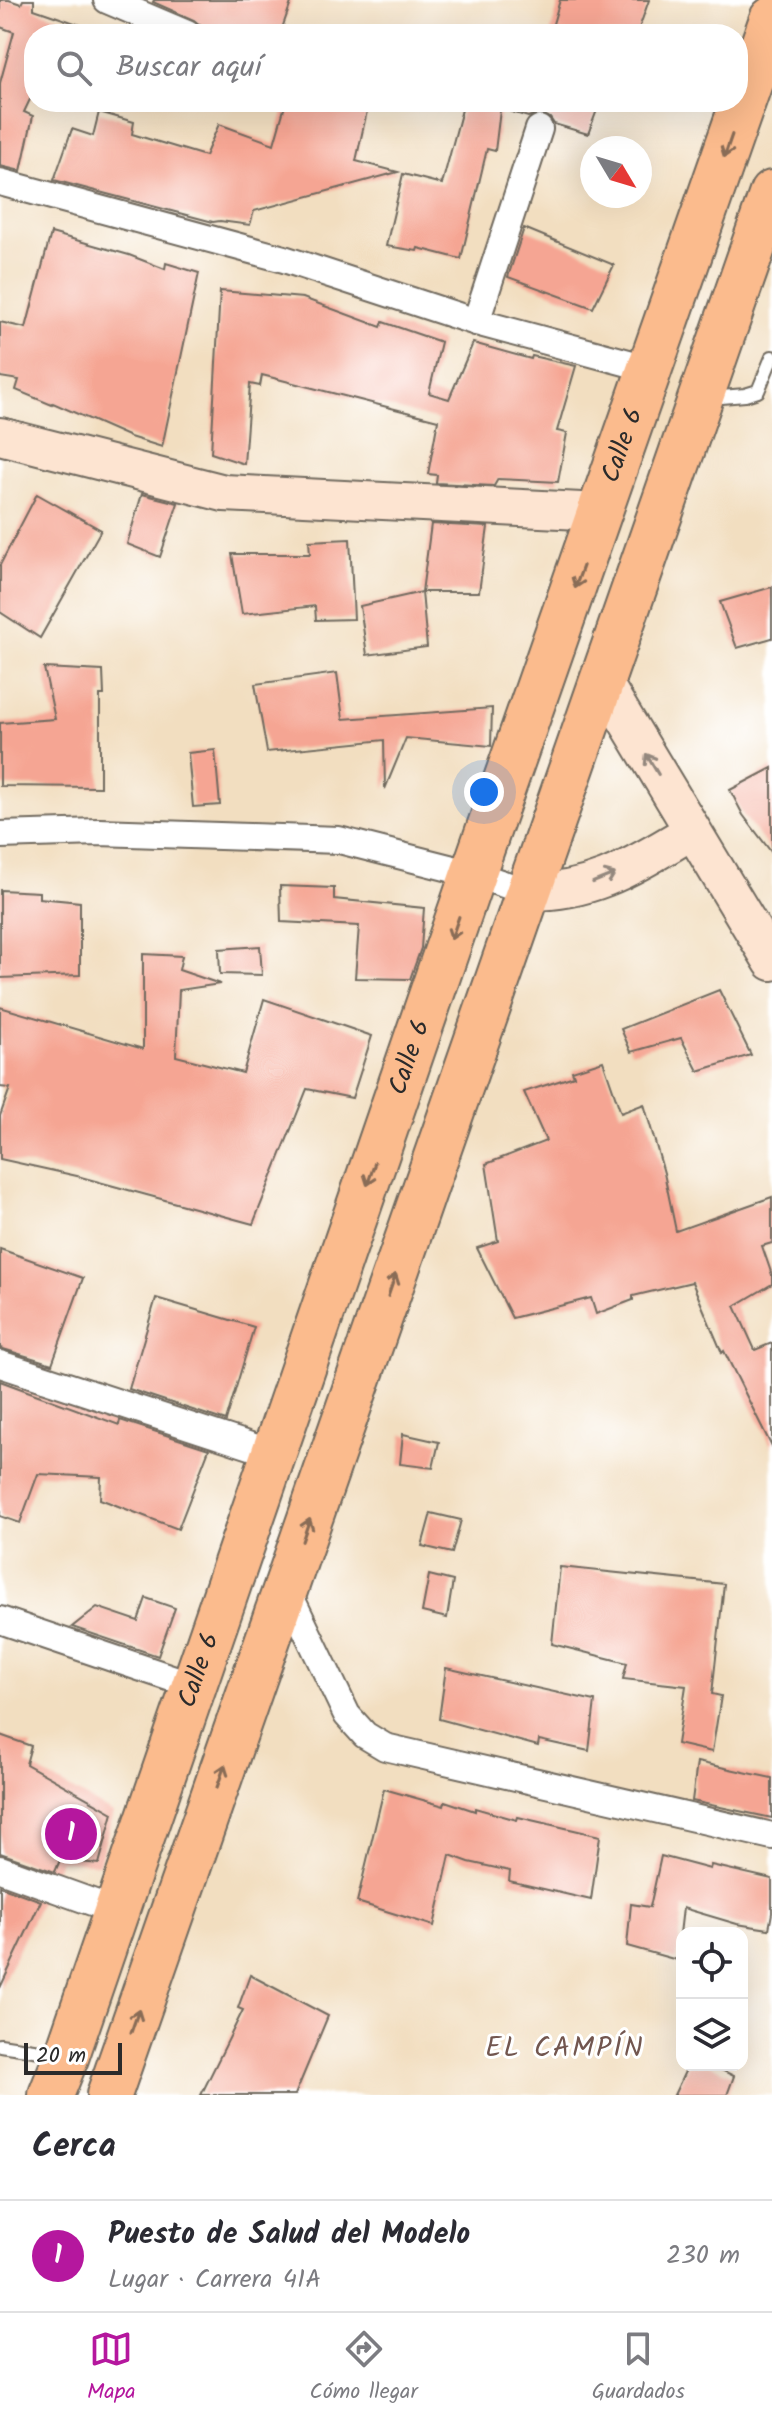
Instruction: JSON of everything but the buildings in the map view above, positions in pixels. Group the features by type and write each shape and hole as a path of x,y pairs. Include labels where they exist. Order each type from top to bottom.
{"highway":[{"name":"Calle 6","path":"748,88 772,19"},
{"name":"Calle 6","path":"51,2095 740,112"},
{"name":"Calle 6","path":"109,2095 700,399 769,211"}],"main road":[{"path":"0,436 224,493 601,512"},
{"path":"602,680 692,831 768,946"},
{"path":"528,892 580,888 621,871 692,831"}],"street":[{"path":"107,0 163,24"},
{"path":"761,0 772,4"},
{"path":"476,322 539,129"},
{"path":"0,182 284,259 476,322 651,369"},
{"path":"0,835 99,832 339,840 473,874 528,892"},
{"path":"0,1364 275,1454"},
{"path":"286,1588 347,1715 365,1735 385,1747 772,1836"},
{"path":"0,1620 195,1686"},
{"path":"0,1869 117,1911"}],"lane":[{"path":"700,399 758,391 772,357"},
{"path":"1,2048 67,2055"}],"place":[{"name":"Puesto de Salud del Modelo","path":"71,1834"}],"district":[{"name":"EL CAMPÍN","path":"565,2048"}]}
